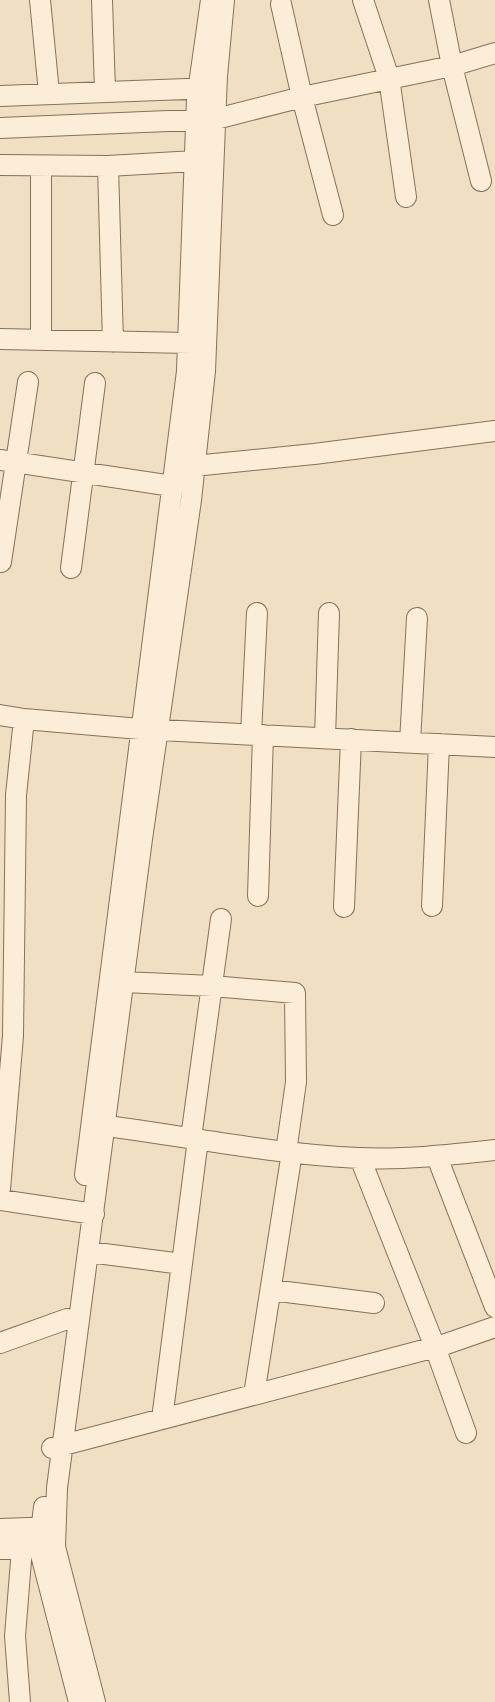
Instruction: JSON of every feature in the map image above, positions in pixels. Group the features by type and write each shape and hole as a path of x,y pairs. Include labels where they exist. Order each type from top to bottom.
{"street":[{"path":"40,0 50,94"},
{"path":"102,0 105,91"},
{"path":"20,1702 15,1636 37,1547 48,1527 57,1446 67,1320 87,1213 150,729 194,466 205,371 216,119 208,88 211,0"},
{"path":"99,1124 124,982 150,729 172,486 187,371 196,121 208,88 224,0"},
{"path":"363,0 389,78 406,197"},
{"path":"439,0 452,66 481,181"},
{"path":"281,4 302,97 333,215"},
{"path":"0,128 216,119 302,97 452,66 495,54"},
{"path":"0,96 208,88"},
{"path":"0,165 41,167 108,166 195,161"},
{"path":"108,166 113,342"},
{"path":"41,167 41,340"},
{"path":"0,339 188,344"},
{"path":"1,562 8,462 28,382"},
{"path":"71,568 95,383"},
{"path":"194,466 304,455 495,431"},
{"path":"8,462 172,486"},
{"path":"257,613 258,896"},
{"path":"325,738 329,613"},
{"path":"410,742 417,618"},
{"path":"0,715 24,719 150,729 495,747"},
{"path":"0,1189 13,1036 7,994 16,795 24,719"},
{"path":"344,907 351,739"},
{"path":"432,906 439,744"},
{"path":"162,1419 182,1264 220,919"},
{"path":"124,982 212,986 295,993 296,1082 290,1152 254,1395"},
{"path":"99,1124 290,1152 360,1158 437,1157 495,1150"},
{"path":"437,1157 495,1307"},
{"path":"360,1158 435,1347 466,1433"},
{"path":"0,1200 87,1213"},
{"path":"57,1446 89,1252 87,1213"},
{"path":"89,1252 182,1264"},
{"path":"271,1290 374,1303"},
{"path":"0,1343 67,1320"},
{"path":"57,1446 435,1347 495,1327"},
{"path":"2,1528 48,1527"},
{"path":"2,1528 37,1547 95,1702"},
{"path":"0,1549 37,1547"},
{"path":"37,1547 79,1702"}]}
